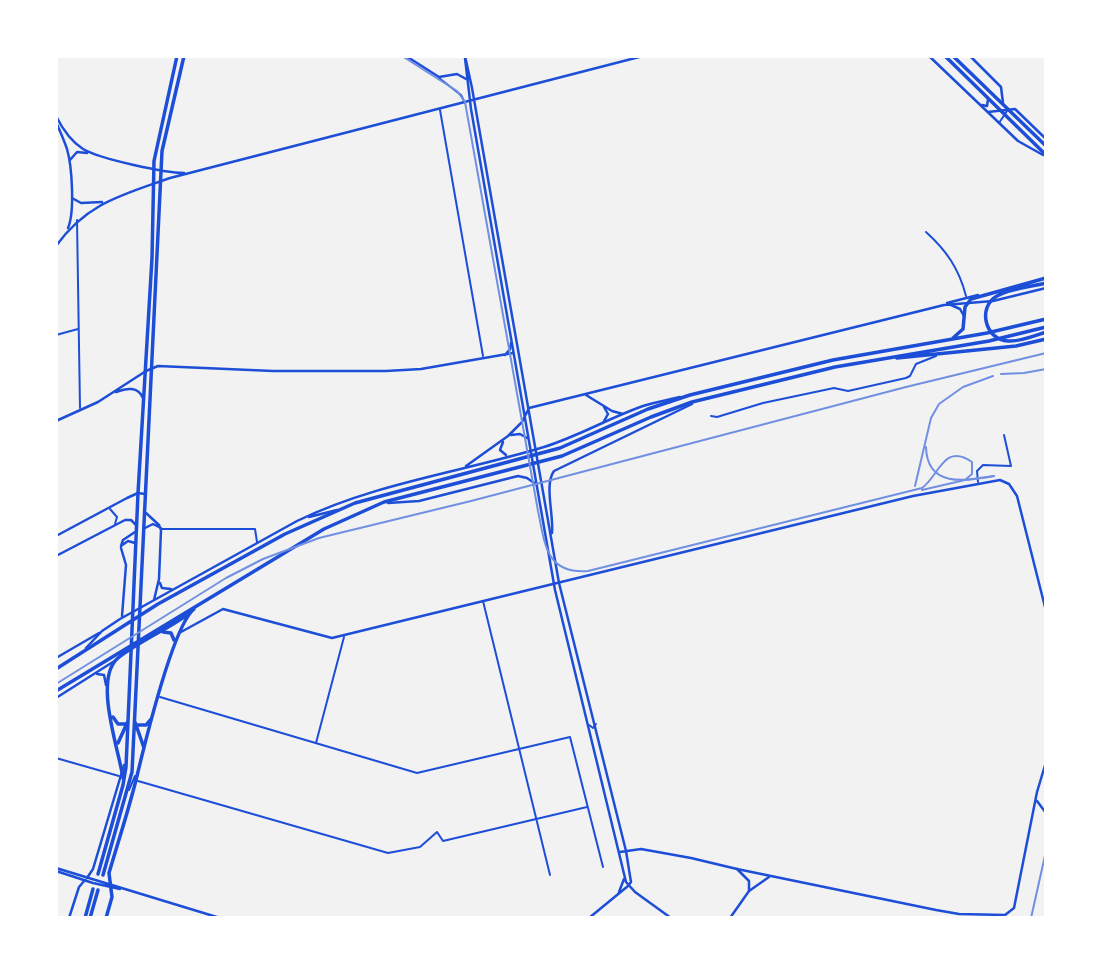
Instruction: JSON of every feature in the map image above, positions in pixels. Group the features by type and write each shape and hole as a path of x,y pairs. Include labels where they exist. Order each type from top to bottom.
{"main road":[{"path":"98,876 124,783 127,757 154,168 177,56"},
{"path":"98,876 131,777 162,149 184,56"},
{"path":"406,56 439,77 457,75 466,79"},
{"path":"56,246 77,220 103,202 161,181 643,56"},
{"path":"929,56 1022,144 1046,156"},
{"path":"946,56 986,96 1046,146"},
{"path":"953,56 993,95 1046,156"},
{"path":"970,56 1002,89 1005,110"},
{"path":"465,57 524,415 537,485 552,540"},
{"path":"465,57 466,79 521,360 552,552 596,724 631,882 589,918"},
{"path":"457,75 465,68"},
{"path":"993,95 999,95 1002,89"},
{"path":"980,104 987,106 989,101 986,96"},
{"path":"991,114 1005,110 1018,111 1046,139"},
{"path":"56,116 80,147 94,154"},
{"path":"56,122 67,148 69,162 70,222 66,232"},
{"path":"69,162 77,152 173,173 191,172"},
{"path":"144,187 150,190 154,200"},
{"path":"71,195 75,201 81,203 103,202"},
{"path":"976,298 993,301 1046,283"},
{"path":"513,455 501,451 500,445 522,422 529,408 944,305 1046,283"},
{"path":"1046,283 996,296 988,306 985,317 992,333 1003,341 1018,340 1046,330"},
{"path":"943,341 960,333 964,326 967,300"},
{"path":"944,305 958,308 965,318"},
{"path":"56,657 302,519 367,494 565,440 646,405 833,360 943,341 1046,319"},
{"path":"56,691 324,529 371,506 562,456 660,413 705,399 877,359 1046,330"},
{"path":"877,359 1016,346 1045,339"},
{"path":"505,355 511,342"},
{"path":"56,421 80,411 158,366 272,371 415,370 513,353 518,344"},
{"path":"513,353 521,360"},
{"path":"505,355 515,361"},
{"path":"113,393 133,389 141,393 144,400"},
{"path":"584,394 618,414 626,413"},
{"path":"302,519 382,494 551,451 585,439 657,406 690,395"},
{"path":"671,918 628,886 624,875 554,584 549,484 554,471 705,399"},
{"path":"522,403 529,408"},
{"path":"600,425 608,414 602,405"},
{"path":"532,425 533,412 537,406"},
{"path":"457,470 507,438 520,434 530,442"},
{"path":"371,506 419,500 514,477 524,477 537,485"},
{"path":"178,634 223,609 329,638 344,636 896,500 978,482 1000,480 1009,484 1017,496 1046,611"},
{"path":"56,536 138,494 145,494"},
{"path":"145,506 147,516 161,529 159,579 157,594 152,602"},
{"path":"56,669 158,604 285,534 337,510"},
{"path":"56,556 129,519 137,528"},
{"path":"144,531 151,524 161,529"},
{"path":"120,619 124,610 126,565 121,546 123,540 135,533 137,528"},
{"path":"121,546 131,540 136,549"},
{"path":"159,579 162,588 174,589"},
{"path":"56,698 161,632 204,601"},
{"path":"124,610 130,614"},
{"path":"106,918 111,897 109,873 174,646 190,612"},
{"path":"78,656 102,631"},
{"path":"161,632 172,634 174,646"},
{"path":"107,689 109,671 118,658"},
{"path":"94,675 104,675 124,783"},
{"path":"135,721 139,726 146,725 154,712"},
{"path":"112,715 118,724 127,723"},
{"path":"117,745 129,716"},
{"path":"135,721 144,750"},
{"path":"69,918 79,887 93,869 127,757"},
{"path":"620,852 641,849 955,913 1005,915 1014,908 1046,762"},
{"path":"1034,816 1045,812 1037,802"},
{"path":"56,869 86,879 95,888"},
{"path":"737,869 748,881 749,891"},
{"path":"619,893 624,875"},
{"path":"86,879 98,876"},
{"path":"98,876 108,884 220,918"},
{"path":"730,918 749,891 769,877"},
{"path":"95,888 108,884"},
{"path":"85,918 95,888"},
{"path":"90,918 95,888"}],"street":[{"path":"439,77 459,94 465,103"},
{"path":"989,101 991,114"},
{"path":"439,109 483,358"},
{"path":"999,123 1005,110"},
{"path":"156,148 159,153 162,149"},
{"path":"77,220 80,411"},
{"path":"926,232 956,265 967,300"},
{"path":"56,335 78,329"},
{"path":"711,416 717,417 763,403 834,388 844,392 906,378 916,364 942,354"},
{"path":"911,357 913,368"},
{"path":"978,482 977,471 986,464 995,467 1011,466 1004,435"},
{"path":"107,509 112,509 116,514 115,525"},
{"path":"161,529 255,529 257,543"},
{"path":"483,600 550,875"},
{"path":"316,743 344,636"},
{"path":"159,697 417,773 570,737 603,867"},
{"path":"589,725 594,728 596,724"},
{"path":"592,735 593,731 598,733"},
{"path":"56,758 121,771"},
{"path":"127,794 139,767"},
{"path":"136,780 388,853 420,847 437,832 443,841 588,807"}],"tram line":[{"path":"402,56 457,91 465,102 538,511 546,545 555,562 574,571 588,571 922,488 948,458 955,456 972,462 972,474 965,480"},
{"path":"922,490 994,476"}],"railway":[{"path":"56,684 226,578 263,559 319,538 1046,353"},
{"path":"1001,374 1046,369"},
{"path":"915,486 931,418 939,404 963,387 993,376"},
{"path":"926,447 928,460 940,476 960,480 994,476"},
{"path":"1031,918 1046,851"}]}
